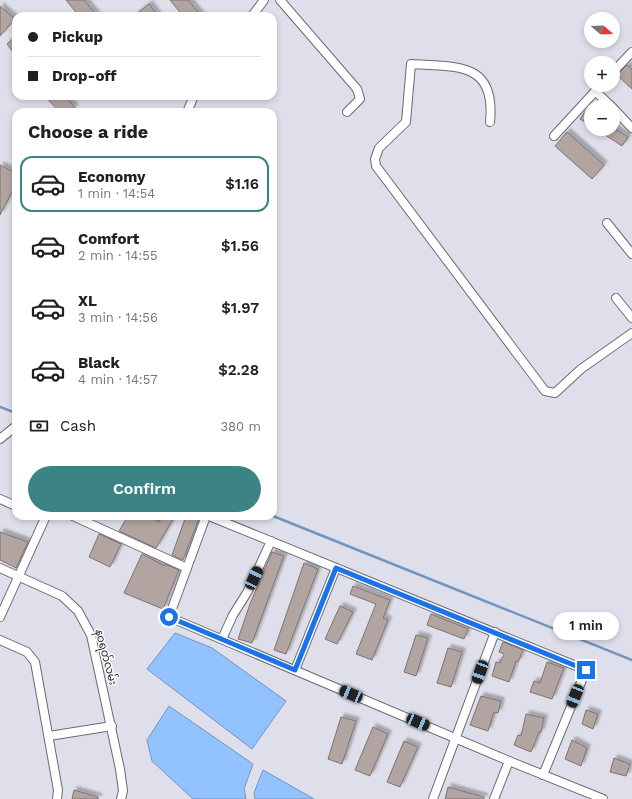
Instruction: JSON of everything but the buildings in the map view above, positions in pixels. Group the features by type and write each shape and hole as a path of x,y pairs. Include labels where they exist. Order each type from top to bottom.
{"street":[{"path":"255,12 264,0"},
{"path":"280,0 357,89 360,99 347,112"},
{"path":"620,65 632,52"},
{"path":"490,122 491,98 488,87 483,79 459,69 411,64 406,122 379,148 375,159 376,166 544,391 555,392 581,369 632,333"},
{"path":"554,136 594,92"},
{"path":"620,116 632,128"},
{"path":"607,223 632,254"},
{"path":"616,298 632,318"},
{"path":"0,439 12,429"},
{"path":"0,499 12,504"},
{"path":"0,617 19,576 42,520"},
{"path":"82,520 187,568"},
{"path":"205,520 169,617 543,775 588,796 603,799"},
{"path":"219,520 586,670 543,775"},
{"path":"222,639 233,615 248,591 271,541"},
{"name":"နဝရတ်လမ်း","path":"0,568 62,596 78,611 92,635 120,769 123,791 121,799"},
{"path":"295,670 336,568"},
{"path":"433,799 495,632"},
{"path":"0,640 27,652 35,662 58,790 57,799"},
{"path":"48,736 112,726"},
{"path":"494,799 509,761"}],"water":[{"path":"175,633 212,648 286,701 252,749 147,669"},
{"path":"169,706 253,764 244,789 246,799 193,799 152,761 147,740"},
{"path":"263,770 314,799 255,799 254,793"}],"waterway":[{"path":"0,407 12,412"},
{"path":"277,518 632,660"}],"route":[{"path":"169,617 295,670 336,568 586,670"}]}
